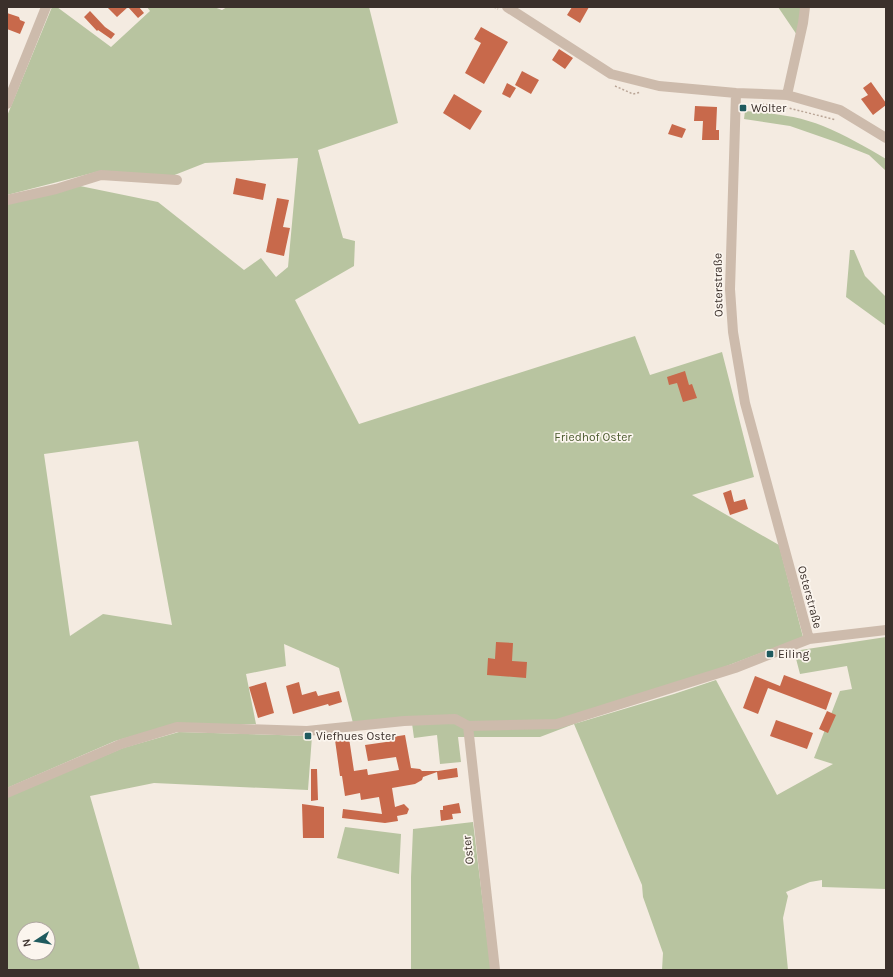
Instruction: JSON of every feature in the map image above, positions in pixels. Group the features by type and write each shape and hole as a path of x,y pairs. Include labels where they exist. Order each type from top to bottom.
{"street":[{"path":"7,104 46,7"},
{"path":"507,7 611,74 659,86 736,93 788,95 840,110 886,138"},
{"path":"788,95 805,7"},
{"name":"Osterstraße","path":"736,93 730,289 733,332 741,385 747,410 809,639 886,630"},
{"path":"7,200 56,189 101,175 177,180"},
{"path":"7,793 121,744 178,727 307,731 404,721 455,719 468,726 557,724 735,668 809,639"},
{"name":"Oster","path":"468,726 495,970"}],"green space":[{"name":"Friedhof Oster","path":"52,7 57,7 111,47 150,11 147,7 214,7 222,10 227,7 369,7 398,123 318,150 343,238 355,241 354,266 295,300 359,424 635,336 650,375 722,352 754,477 692,495 779,545 803,637 540,737 458,737 461,762 440,764 437,735 414,738 411,716 353,723 339,668 284,644 286,666 246,674 256,724 207,725 179,723 115,741 7,788 7,204 80,186 158,202 244,270 261,258 276,277 288,267 298,158 205,163 172,176 100,171 7,195 7,116","holes":["138,441 172,625 103,614 70,636 44,454"]},
{"path":"778,7 802,7 797,35"},
{"path":"745,111 795,117 823,126 855,141 886,159 886,171 869,155 790,126 744,119"},
{"path":"850,250 854,250 865,276 886,297 886,326 846,297"},
{"path":"886,637 886,889 822,887 822,880 810,882 786,892 788,896 783,918 788,970 662,970 663,953 643,897 642,885 574,724 716,680 777,795 833,764 814,758 840,691 852,689 847,666 800,674 794,651"},
{"path":"179,732 312,736 308,790 154,783 90,796 140,970 7,970 7,797 123,748"},
{"path":"473,822 491,970 411,970 411,877 413,829"},
{"path":"345,827 401,834 399,874 337,858"}],"building":[{"path":"107,7 128,7 117,17"},
{"path":"128,7 139,7 144,13 138,18"},
{"path":"572,7 589,7 580,23 567,15"},
{"path":"90,11 105,27 115,34 111,39 98,30 97,31 84,17"},
{"path":"7,13 19,17 20,20 25,22 20,34 7,29"},
{"path":"481,27 508,42 484,84 465,73 481,43 474,39"},
{"path":"559,49 573,58 565,69 552,60"},
{"path":"522,71 539,80 531,94 515,85"},
{"path":"871,82 886,103 886,105 873,115 861,99 868,95 863,88"},
{"path":"507,83 516,88 510,98 502,94"},
{"path":"454,94 482,111 470,130 443,113"},
{"path":"695,106 717,107 716,130 719,130 719,140 702,140 703,121 694,121"},
{"path":"672,124 686,129 682,138 668,134"},
{"path":"236,178 266,184 263,200 233,194"},
{"path":"277,198 289,200 283,227 290,228 284,256 266,252"},
{"path":"685,371 689,385 692,384 697,398 683,402 677,383 669,385 667,377"},
{"path":"731,490 734,502 745,499 748,509 730,515 723,493"},
{"path":"496,642 513,643 512,661 527,662 526,678 487,675 488,658 495,659"},
{"path":"784,675 832,693 826,710 768,688 758,714 743,708 755,676 780,686"},
{"path":"266,682 274,713 258,718 249,687"},
{"path":"299,682 302,695 316,691 318,696 339,691 342,702 329,706 328,704 293,714 286,686"},
{"path":"827,711 836,715 828,733 819,729"},
{"path":"776,720 813,733 807,749 770,736"},
{"path":"405,735 411,768 420,769 422,771 438,771 457,768 458,777 438,780 437,772 423,777 422,780 415,784 392,788 395,807 404,804 409,809 407,814 397,816 398,821 385,823 342,818 343,809 382,814 379,797 361,800 360,793 345,796 342,776 340,776 335,740 349,738 354,771 367,769 368,775 399,770 396,757 368,761 365,745 393,741 392,737"},
{"path":"311,769 317,769 318,800 311,801"},
{"path":"459,803 461,813 452,814 453,819 441,821 440,810 443,810 443,806"},
{"path":"302,804 324,807 324,838 303,838"}],"place":[{"name":"Wolter","path":"743,108"},
{"name":"Eiling","path":"770,654"},
{"name":"Viefhues Oster","path":"308,736"}]}
